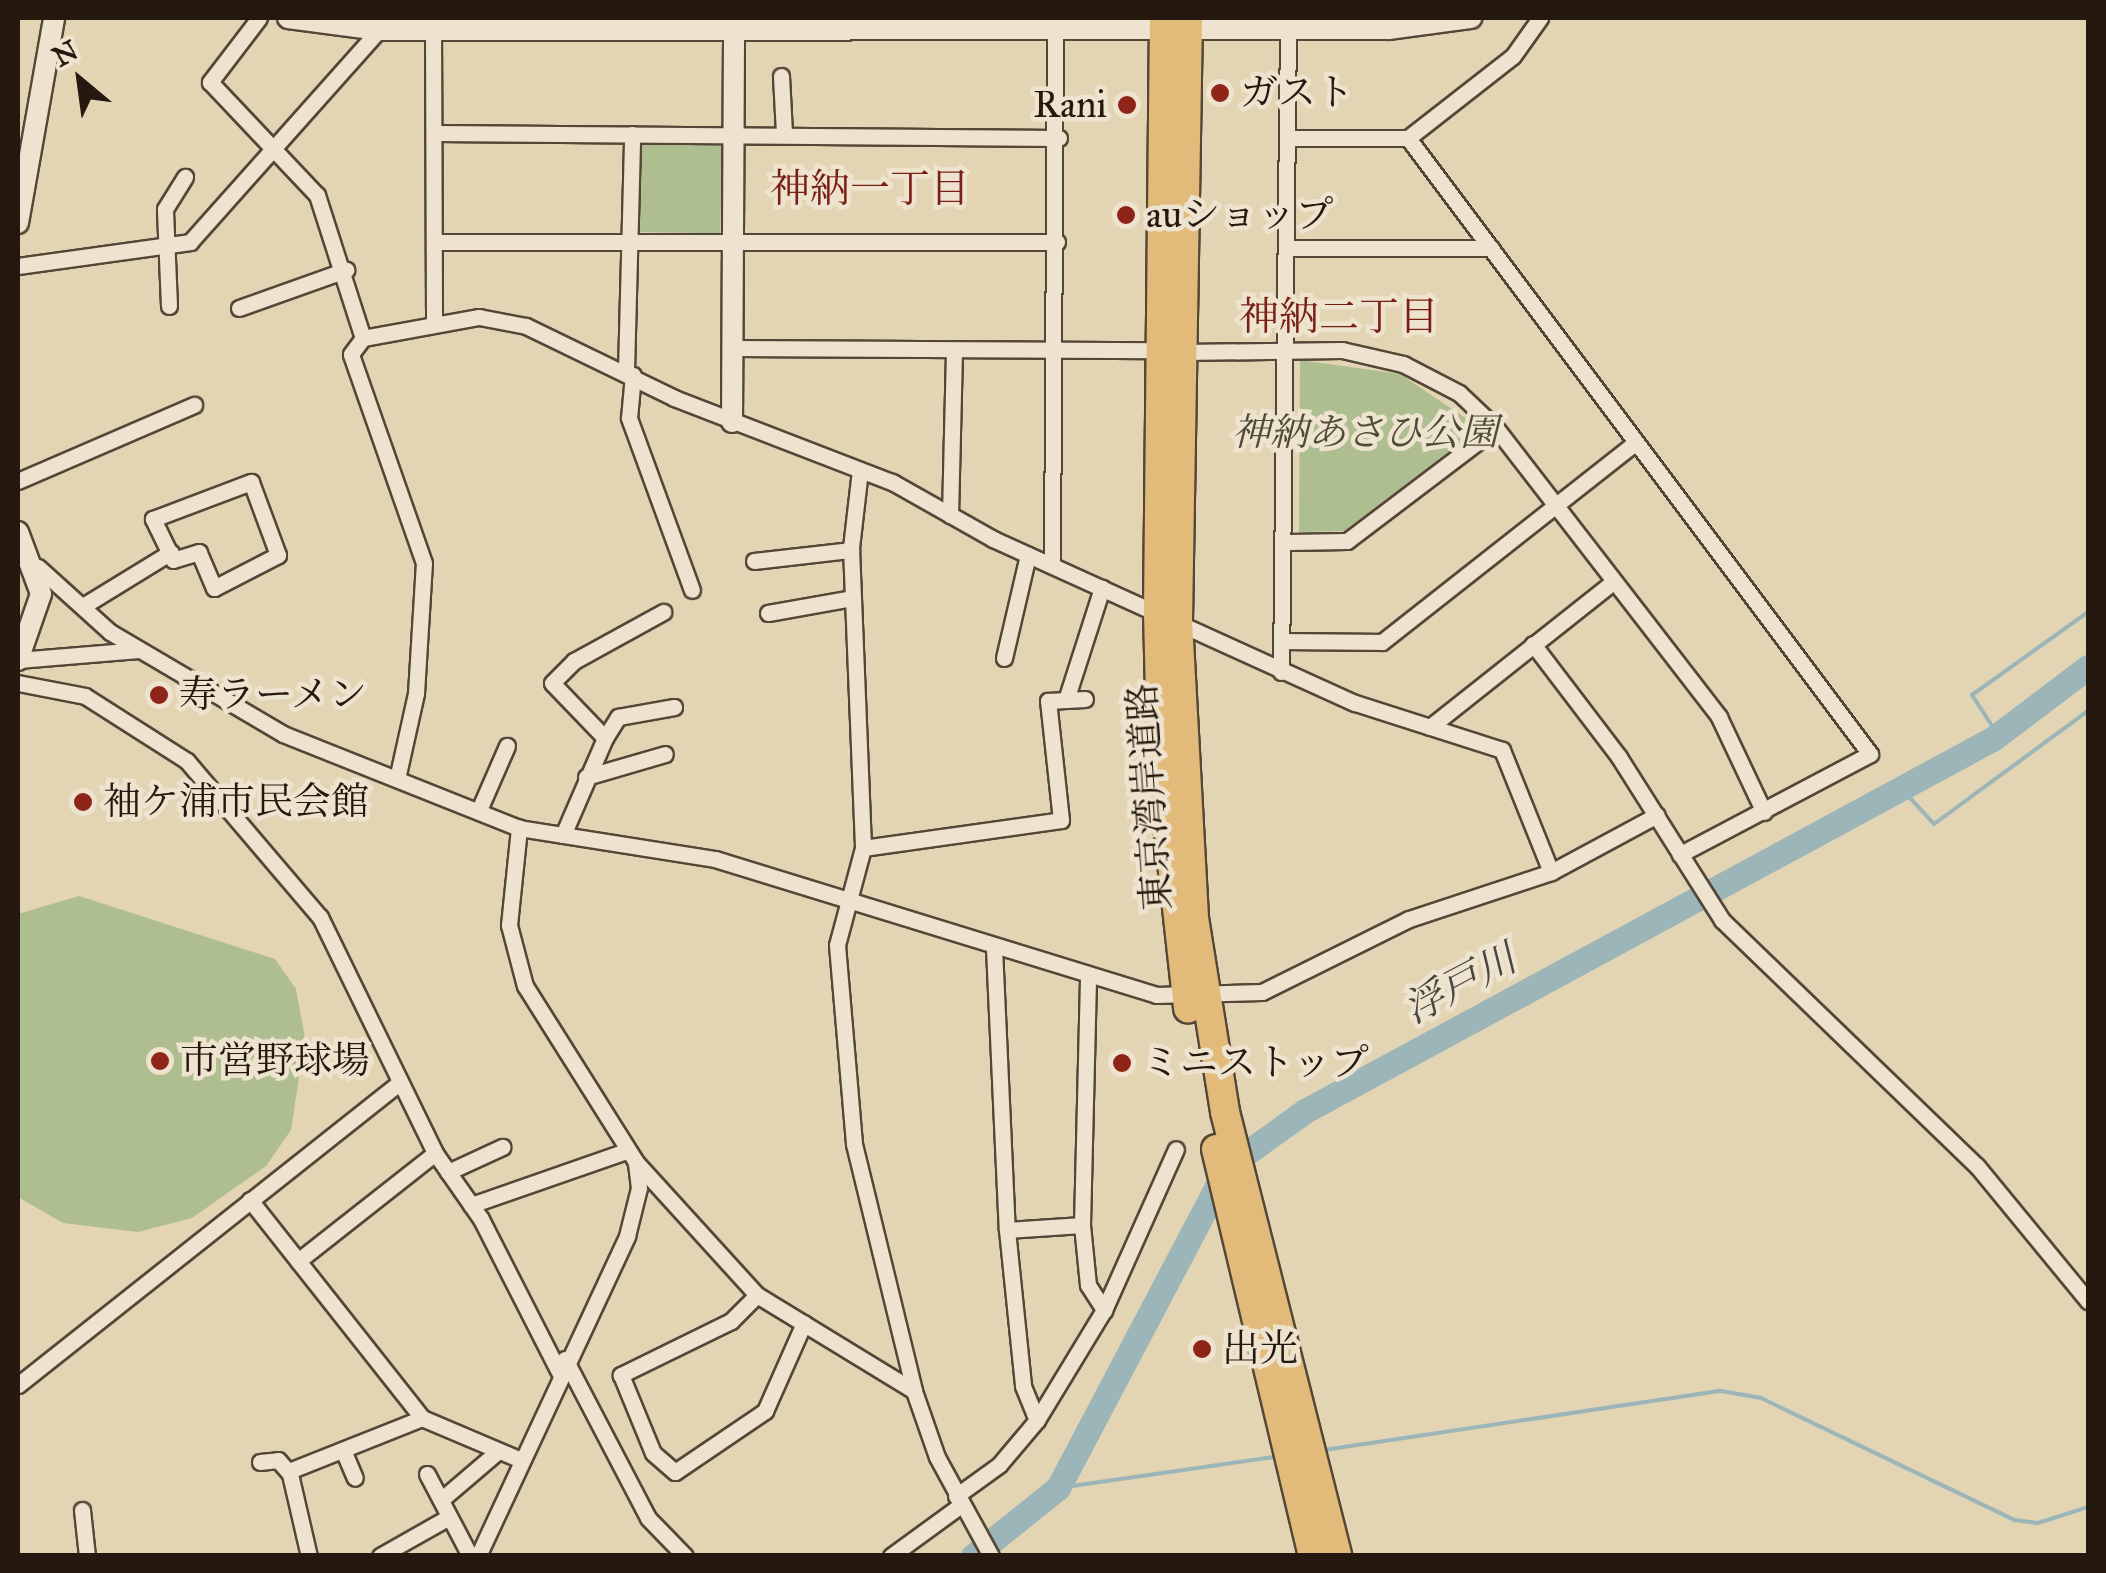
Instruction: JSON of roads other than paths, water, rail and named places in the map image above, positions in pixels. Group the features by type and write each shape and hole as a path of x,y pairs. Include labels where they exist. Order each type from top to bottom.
{"highway":[{"name":"東京湾岸道路","path":"1176,22 1168,618 1182,765 1196,999 1313,1556"},
{"name":"東京湾岸道路","path":"1196,999 1337,1556"}],"street":[{"path":"18,224 54,18"},
{"path":"260,18 210,82 317,195 346,270 363,338 351,364 422,554 427,592 397,779"},
{"path":"288,18 432,28 734,21 1055,26 1176,22 1288,30 1471,18"},
{"path":"1293,138 1408,138 1513,56 1540,18"},
{"path":"732,422 734,21"},
{"path":"18,266 164,249 190,242 276,153 384,24"},
{"path":"1052,565 1058,138 1055,26"},
{"path":"432,28 437,242 434,322"},
{"path":"1281,672 1288,641 1293,138 1288,30"},
{"path":"781,76 784,134"},
{"path":"436,134 732,132 1058,138"},
{"path":"632,134 629,418 692,590"},
{"path":"1408,138 1870,754 1683,858"},
{"path":"169,306 164,209 185,177"},
{"path":"437,242 1057,242"},
{"path":"1292,248 1491,248"},
{"path":"239,308 346,270"},
{"path":"363,338 434,322 526,326 732,422 860,470 1028,554 1281,672 1502,750 1551,872"},
{"path":"732,348 1291,348 1403,364 1459,393 1496,428 1720,718 1764,812"},
{"path":"950,515 954,351"},
{"path":"18,481 194,405"},
{"path":"1289,542 1348,541 1496,428"},
{"path":"1288,641 1382,642 1636,442"},
{"path":"860,470 851,550 863,848 837,945 854,1144 914,1391 959,1500 990,1556"},
{"path":"251,482 278,555 214,588 199,552 173,560 171,552 153,519 251,482"},
{"path":"18,532 38,568 139,650 283,734 519,828 715,859 1088,978 1196,999 1262,992 1409,919 1551,872 1657,815"},
{"path":"754,561 851,550"},
{"path":"83,606 171,552"},
{"path":"1004,658 1028,554"},
{"path":"38,568 41,594 18,661 139,650"},
{"path":"1430,727 1612,583"},
{"path":"1066,700 1102,588"},
{"path":"768,613 852,598"},
{"path":"605,738 552,683 574,661 663,612"},
{"path":"1533,644 1657,815 1722,920 1977,1166 2088,1300"},
{"path":"18,683 85,696 187,762 320,917 435,1153 471,1205 648,1518 684,1556"},
{"path":"863,848 1061,820 1048,700 1085,699"},
{"path":"563,835 586,778 618,717 674,707"},
{"path":"480,810 507,746"},
{"path":"586,778 665,754"},
{"path":"519,828 509,925 525,986 631,1156 757,1295 914,1391"},
{"path":"994,948 1008,1230 1023,1386 1038,1420"},
{"path":"1088,978 1082,1226 1088,1284 1104,1310"},
{"path":"18,1384 400,1082"},
{"path":"448,1172 502,1147"},
{"path":"891,1556 999,1465 1038,1420 1104,1310 1176,1149"},
{"path":"298,1261 435,1153"},
{"path":"471,1205 631,1156"},
{"path":"474,1556 627,1236 631,1156"},
{"path":"250,1200 422,1418 521,1460"},
{"path":"1008,1230 1082,1226"},
{"path":"757,1295 731,1321 621,1375 653,1453 675,1472 765,1412 804,1323"},
{"path":"289,1471 422,1418"},
{"path":"343,1450 355,1478"},
{"path":"442,1499 498,1452"},
{"path":"260,1462 278,1460 289,1471 310,1556"},
{"path":"427,1474 474,1556"},
{"path":"82,1510 87,1556"},
{"path":"380,1556 449,1517"}],"waterway":[{"path":"1998,735 1972,695 2088,612"},
{"name":"浮戸川","path":"973,1556 1058,1488 1227,1167 1305,1111 1994,738 2088,667"},
{"path":"1902,789 1934,824 2088,711"},
{"path":"1324,1450 1721,1391 1761,1398 2014,1520 2038,1523 2088,1507"},
{"path":"1058,1488 1280,1456"}],"place":[{"name":"ガスト","path":"1220,93"},
{"name":"Rani","path":"1127,105"},
{"name":"auショップ","path":"1126,215"},
{"name":"寿ラーメン","path":"159,695"},
{"name":"袖ケ浦市民会館","path":"83,802"},
{"name":"市営野球場","path":"160,1061"},
{"name":"ミニストップ","path":"1122,1063"},
{"name":"出光","path":"1202,1349"}],"district":[{"name":"神納一丁目","path":"870,189"},
{"name":"神納二丁目","path":"1339,317"}],"park label":[{"name":"神納あさひ公園","path":"1365,433"}]}
